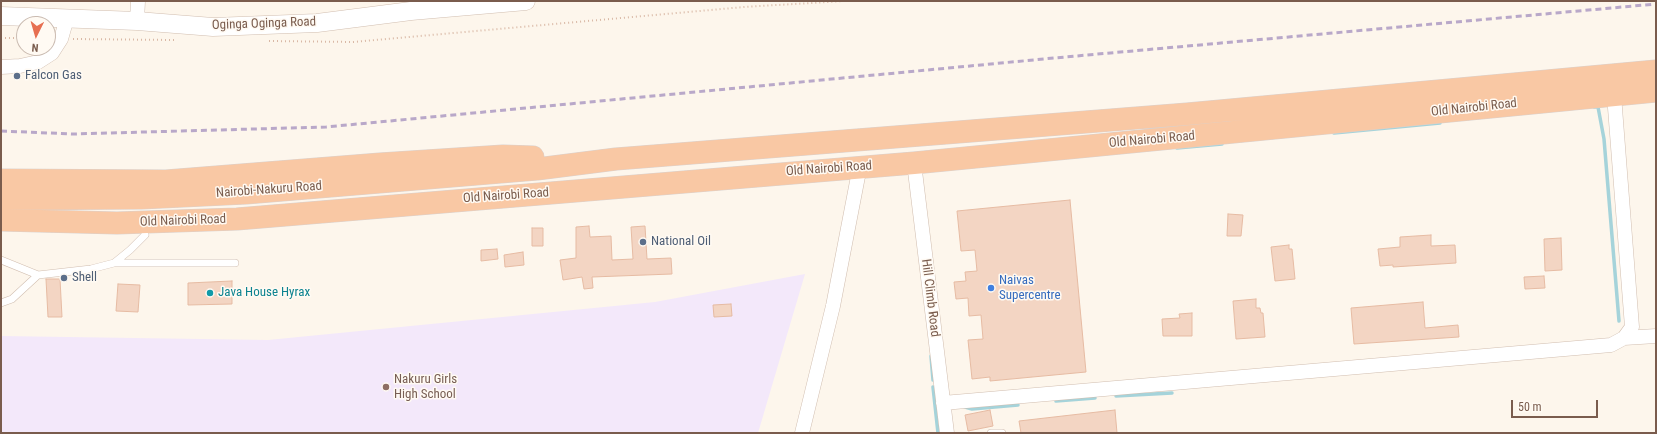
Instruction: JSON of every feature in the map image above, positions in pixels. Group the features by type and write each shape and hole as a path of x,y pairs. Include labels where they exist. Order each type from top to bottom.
{"highway":[{"name":"Old Nairobi Road","path":"537,169 616,159 1179,115 1656,71"},
{"name":"Old Nairobi Road","path":"1,220 117,224 237,219 471,198 543,194 618,186 914,163 1656,90"},
{"path":"1,180 166,181 503,156 616,159"},
{"name":"Nairobi-Nakuru Road","path":"1,199 141,198 246,193 537,169"},
{"path":"1,235 54,237 145,235 523,209 571,200 618,186"}],"street":[{"path":"137,21 138,1"},
{"name":"Oginga Oginga Road","path":"1,16 137,21 213,27 317,23 411,6 526,1"},
{"path":"1,67 20,66 38,62 52,53 61,39 67,18"},
{"path":"1614,95 1632,327 1624,338"},
{"name":"Hill Climb Road","path":"914,163 944,403 946,433"},
{"path":"802,433 833,306 860,166"},
{"path":"944,403 1611,345 1624,338 1656,336"}],"lane":[{"path":"114,262 130,250 145,235"},
{"path":"1,260 38,276 91,269 114,262 235,264"},
{"path":"1,303 12,299 38,276"},
{"path":"991,433 1002,433"}],"path":[{"path":"266,41 354,42 744,7 844,1"},
{"path":"1,38 16,38"},
{"path":"61,39 179,40"}],"shaded area":[{"name":"Nakuru Girls High School","path":"805,274 758,433 1,433 1,336 268,340 655,302"}],"building":[{"path":"1070,200 1086,372 990,381 990,377 972,379 968,340 983,339 981,315 969,316 968,298 956,299 954,282 966,281 965,272 977,271 975,250 961,251 957,211"},
{"path":"1228,214 1243,215 1241,236 1227,236"},
{"path":"589,226 590,237 611,236 612,260 633,259 631,227 645,226 647,259 671,258 672,274 592,277 593,288 584,289 582,277 563,280 560,260 576,258 576,227"},
{"path":"532,228 543,228 543,246 532,246"},
{"path":"1431,235 1431,246 1455,245 1456,263 1393,267 1393,265 1380,266 1378,249 1400,247 1400,237"},
{"path":"1561,238 1562,270 1545,271 1544,239"},
{"path":"1289,245 1289,249 1292,249 1295,279 1275,281 1271,247"},
{"path":"497,249 498,259 481,261 481,250"},
{"path":"523,252 524,265 505,267 504,255"},
{"path":"1544,276 1545,288 1525,289 1524,277"},
{"path":"46,279 60,279 62,317 48,317"},
{"name":"Java House Hyrax","path":"232,281 232,304 188,305 188,283"},
{"path":"118,284 140,285 138,312 116,311"},
{"path":"1256,299 1256,308 1260,308 1261,313 1263,313 1265,337 1236,339 1233,301"},
{"path":"1423,302 1425,328 1458,325 1459,337 1354,344 1351,308"},
{"path":"731,304 732,316 714,317 713,305"},
{"path":"1192,313 1192,336 1163,336 1162,319 1180,318 1179,314"},
{"path":"990,410 993,426 968,431 965,415"},
{"path":"1115,410 1117,433 1021,433 1019,421"}],"waterway":[{"path":"1594,107 1598,107 1604,139 1619,321"},
{"path":"1334,133 1440,123"},
{"path":"1177,148 1222,144"},
{"path":"931,356 933,380"},
{"path":"933,387 938,433"},
{"path":"1116,396 1172,393"},
{"path":"1056,401 1095,398"},
{"path":"965,407 972,409 1018,405"}],"railway":[{"path":"1,131 73,134 326,127 1054,58 1656,4"}],"place":[{"name":"Falcon Gas","path":"17,76"},
{"name":"National Oil","path":"643,242"},
{"name":"Shell","path":"64,278"},
{"name":"Naivas Supercentre","path":"991,288"},
{"name":"Java House Hyrax","path":"210,293"},
{"name":"Nakuru Girls High School","path":"386,387"}]}
